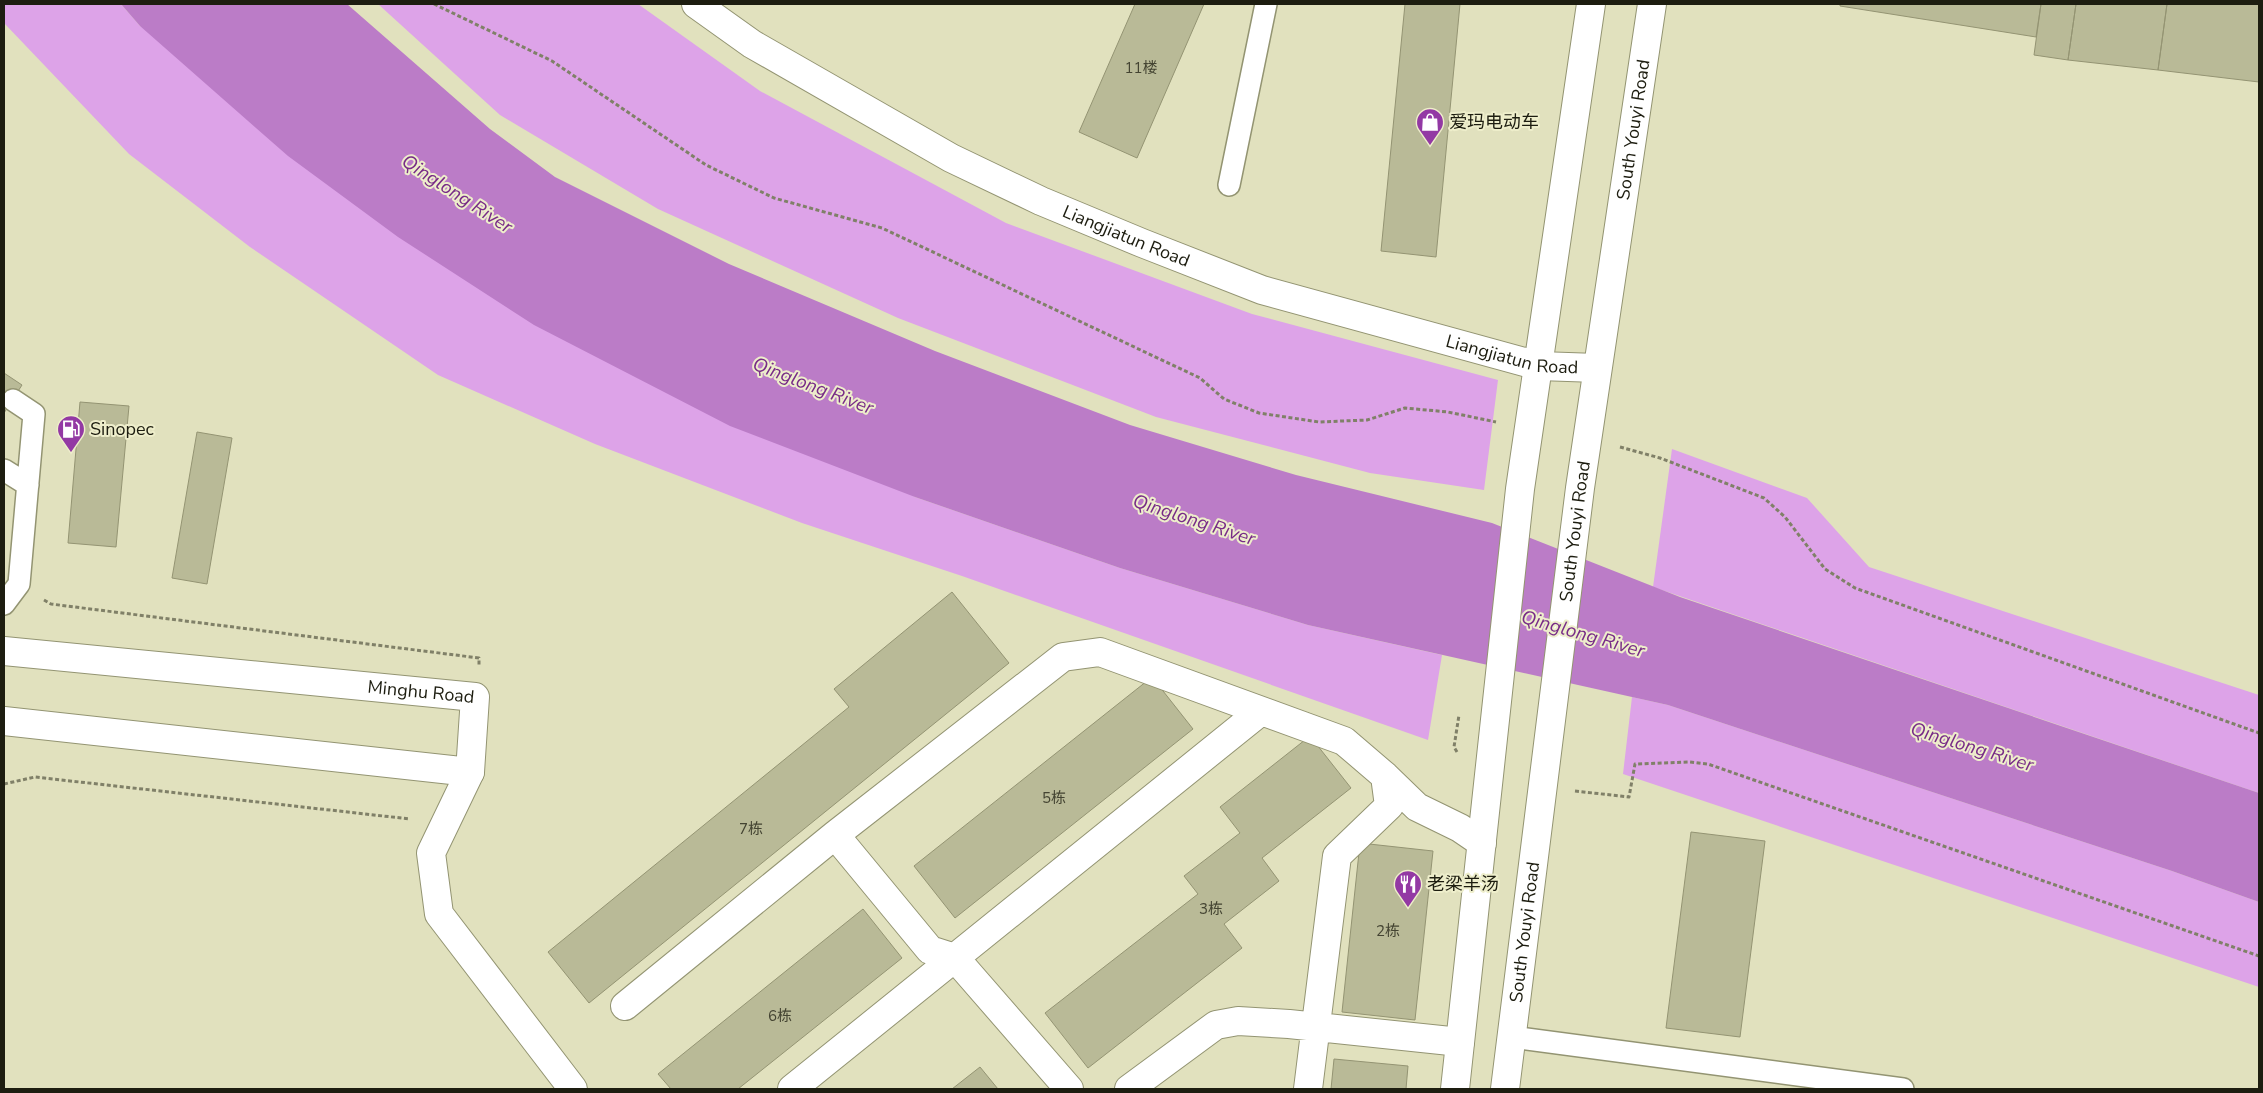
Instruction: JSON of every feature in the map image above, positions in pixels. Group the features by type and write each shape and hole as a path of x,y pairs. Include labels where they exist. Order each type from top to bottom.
{"street":[{"name":"Liangjiatun Road","path":"696,4 752,44 852,103 951,158 1041,201 1262,290 1538,366 1596,368"},
{"path":"1455,1089 1520,489 1591,4"},
{"name":"South Youyi Road","path":"1506,1089 1596,368 1652,4"},
{"name":"Minghu Road","path":"4,651 475,698 470,772"},
{"path":"625,1006 834,835 1063,657 1100,652 1344,741 1386,776 1417,807 1460,828 1482,842"},
{"path":"792,1089 1261,711"},
{"path":"4,721 470,772 431,852 439,914 574,1089"},
{"path":"1308,1089 1337,856 1389,806 1386,776"},
{"path":"834,835 930,950 955,958 1069,1089"},
{"path":"1129,1089 1216,1025 1238,1021 1315,1026 1460,1042"}],"lane":[{"path":"1229,185 1266,4"},
{"path":"4,604 19,584 34,414 13,400"},
{"path":"4,470 28,485"},
{"path":"1512,1037 1903,1089"}],"path":[{"path":"434,4 552,61 706,165 774,198 882,228 1200,378 1224,399 1259,413 1319,422 1367,420 1405,408 1448,412 1529,429"},
{"path":"1617,446 1660,458 1764,498 1786,517 1825,569 1854,588 2259,733"},
{"path":"19,584 51,604 479,658 475,698"},
{"path":"1580,792 1629,797 1635,764 1690,762 1708,764 2259,956"},
{"path":"4,784 35,777 446,823"}],"shaded area":[{"path":"4,4 121,4 140,26 915,497 1120,568 1308,625 1442,655 1428,740 962,576 802,523 595,444 438,375 250,247 129,154 4,23"},
{"path":"378,4 638,4 760,91 1006,223 1252,314 1498,380 1484,490 1370,473 1156,417 898,318 658,209 500,115"},
{"path":"1672,449 1807,498 1869,567 2259,695 2259,793 1653,587"},
{"path":"1632,697 1668,705 2172,871 2259,902 2259,987 1623,774"}],"water":[{"name":"Qinglong River","path":"121,4 347,4 490,129 555,177 729,264 935,351 1130,425 1296,475 1492,523 1680,597 2259,793 2259,902 2172,871 1668,705 1308,625 1120,568 915,497 730,426 534,325 398,237 288,156 140,26"}],"building":[{"path":"1135,4 1204,4 1137,158 1079,132"},
{"path":"1405,4 1460,4 1436,257 1381,251"},
{"path":"1840,4 2041,4 2036,37 1840,6"},
{"path":"2041,4 2076,4 2068,60 2034,55"},
{"path":"2076,4 2167,4 2158,70 2068,60"},
{"path":"2167,4 2259,4 2259,82 2158,70"},
{"path":"4,373 22,385 4,413"},
{"path":"80,402 129,406 116,547 68,543"},
{"path":"197,432 232,438 207,584 172,578"},
{"path":"952,592 1009,663 589,1003 548,952 849,707 834,689"},
{"path":"1152,677 1193,729 955,918 914,866"},
{"path":"1310,736 1351,788 1262,858 1279,881 1224,924 1242,948 1088,1068 1045,1013 1198,894 1184,876 1240,833 1220,807"},
{"path":"1691,832 1765,841 1740,1037 1666,1028"},
{"path":"1360,843 1433,851 1415,1020 1342,1012"},
{"path":"863,909 902,958 738,1089 671,1089 658,1074"},
{"path":"1334,1059 1408,1066 1406,1089 1331,1089"},
{"path":"980,1067 998,1089 952,1089"}],"place":[{"name":"爱玛电动车","path":"1430,146"},
{"name":"Sinopec","path":"71,453"},
{"name":"老梁羊汤","path":"1408,908"}]}
